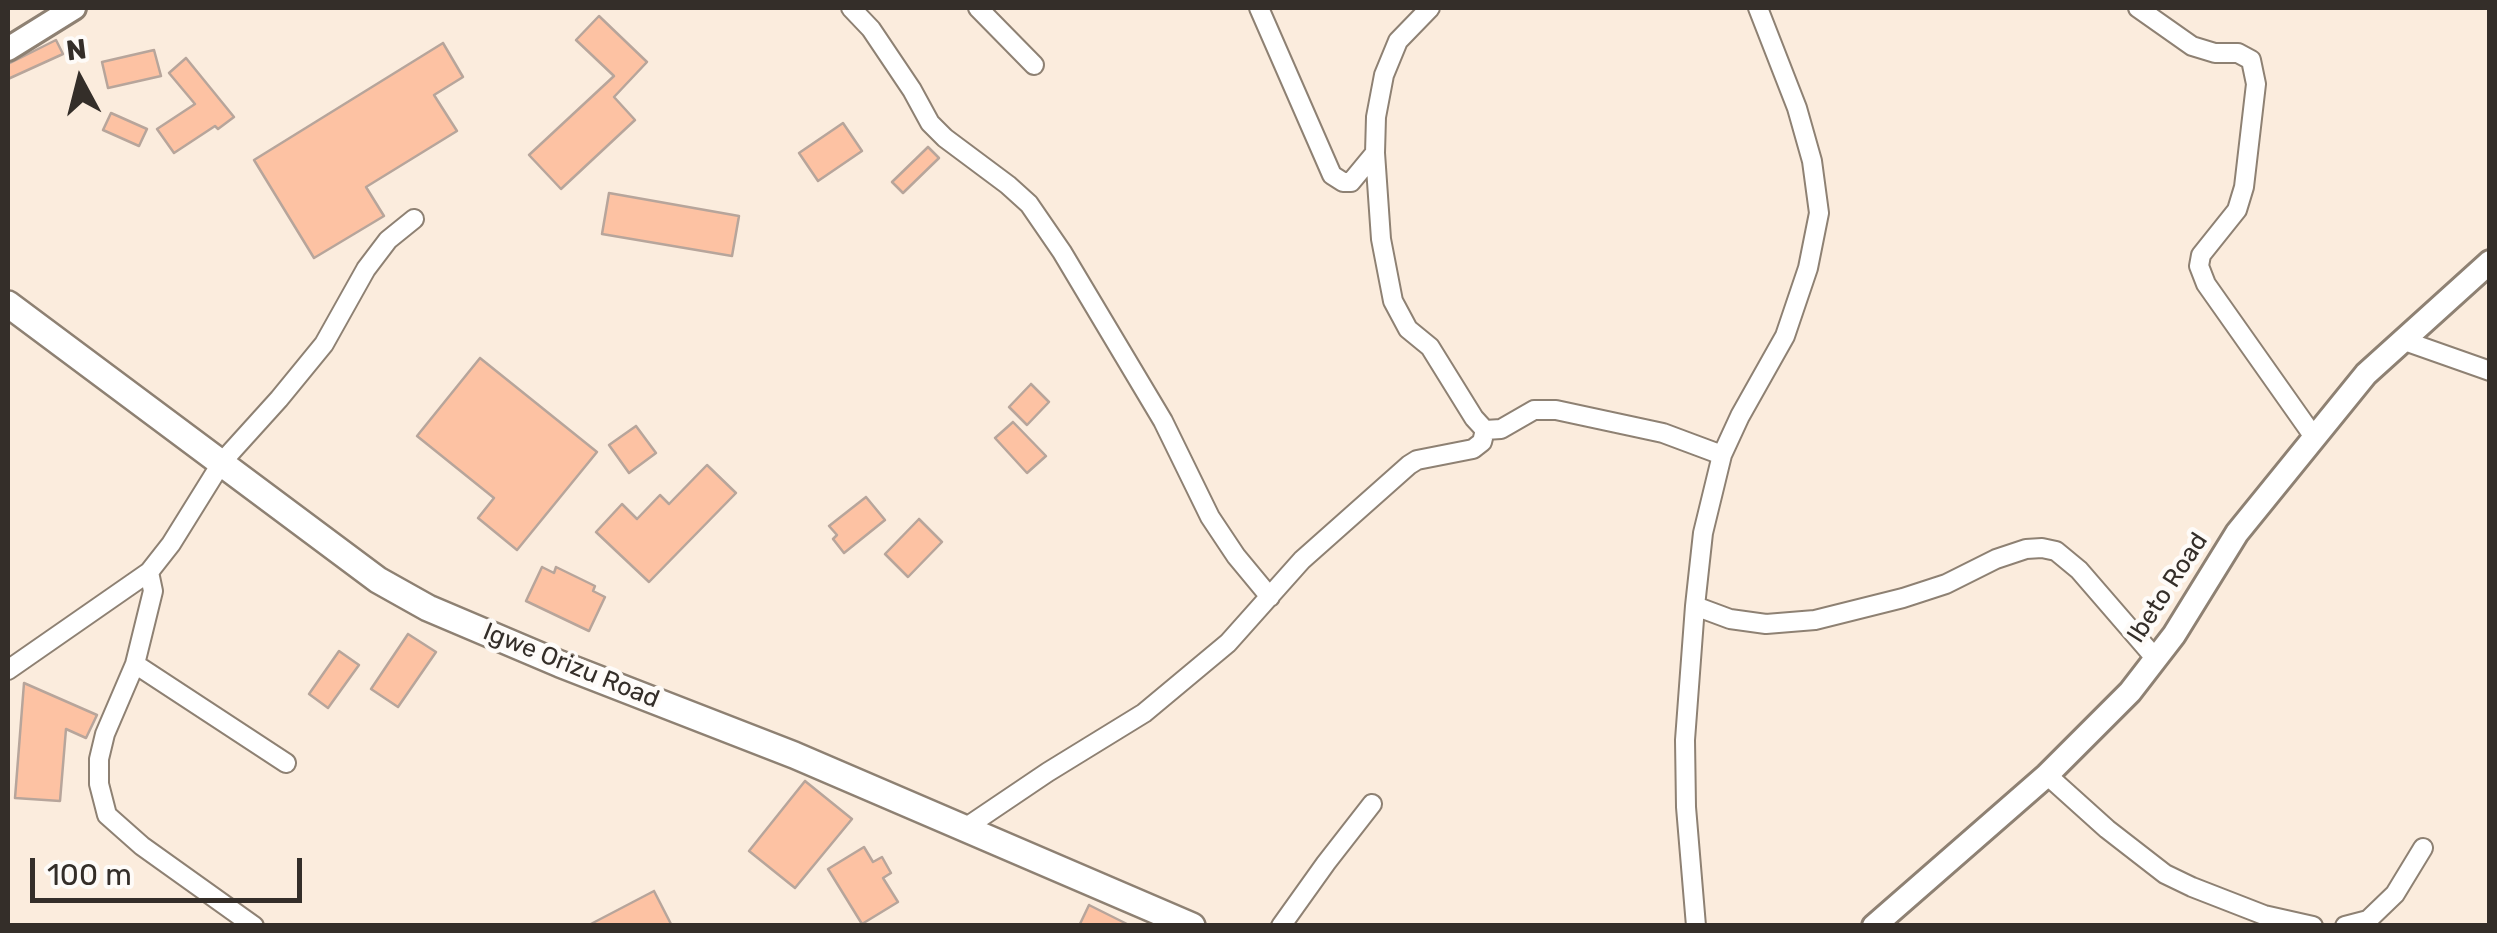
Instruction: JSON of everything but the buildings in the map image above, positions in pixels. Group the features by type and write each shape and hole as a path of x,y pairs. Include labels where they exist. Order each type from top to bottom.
{"main road":[{"name":"Igwe Orizu Road","path":"8,304 378,580 428,608 560,664 794,754 1192,926"}],"street":[{"path":"8,49 74,8"},
{"path":"851,8 902,74 930,123 1029,204 1163,421 1210,517 1270,597"},
{"path":"978,8 1034,65"},
{"path":"1259,8 1332,175 1352,182 1375,152"},
{"path":"1430,8 1398,41 1384,76 1376,117 1375,152 1381,239 1392,301 1408,329 1430,347 1485,430"},
{"path":"1696,926 1686,806 1686,740 1703,532 1722,454 1785,336 1808,268 1819,212 1812,161 1758,8"},
{"path":"2138,8 2192,46 2215,53 2238,53 2251,60 2256,84 2244,187 2237,210 2201,254 2199,266 2206,284 2314,437"},
{"path":"8,670 149,572 222,462 324,344 366,269 388,240 414,219"},
{"name":"Ibeto Road","path":"1874,926 2046,775 2130,692 2174,636 2237,533 2366,374 2490,262"},
{"path":"2402,340 2490,371"},
{"path":"1485,430 1501,429 1534,410 1556,410 1663,433 1722,454"},
{"path":"965,828 1144,713 1228,643 1302,560 1409,465 1416,460 1472,449 1482,442 1485,430"},
{"path":"1694,606 1730,619 1766,624 1815,620 1903,598 1946,584 1996,559 2042,548 2056,551 2079,570 2156,658"},
{"path":"149,572 153,591 135,664 105,734 100,758 99,784 107,814 142,846 254,926"},
{"path":"135,664 286,763"},
{"path":"2046,775 2165,874 2264,915 2313,926"},
{"path":"1281,926 1372,804"},
{"path":"2344,926 2368,920 2395,894 2423,848"}]}
